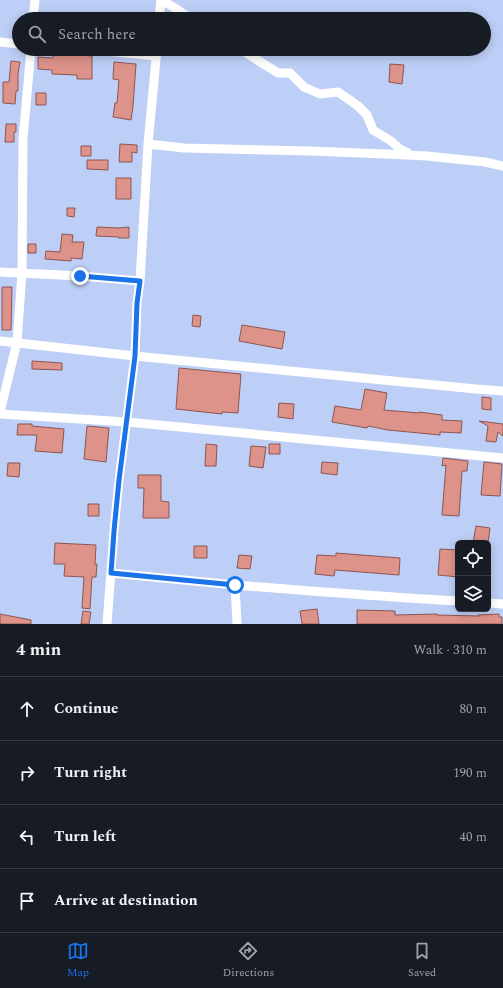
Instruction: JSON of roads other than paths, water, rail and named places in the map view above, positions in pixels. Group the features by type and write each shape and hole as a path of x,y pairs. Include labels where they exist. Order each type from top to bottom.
{"street":[{"path":"34,12 35,0"},
{"path":"160,12 161,0 181,12"},
{"path":"0,42 12,43"},
{"path":"30,56 23,139 22,273 17,342 0,413 126,422 503,458"},
{"path":"107,624 117,495 135,356 137,303 140,281 148,144 156,56"},
{"path":"251,56 278,73 290,73 304,87 320,94 338,92 358,106 367,115 373,130 391,140 400,149 413,155"},
{"path":"148,144 184,148 413,155 454,158 503,166"},
{"path":"0,272 140,281"},
{"path":"0,341 135,356 503,391"},
{"path":"111,573 364,596 455,601"},
{"path":"235,585 237,624"},
{"path":"491,603 503,604"}]}
